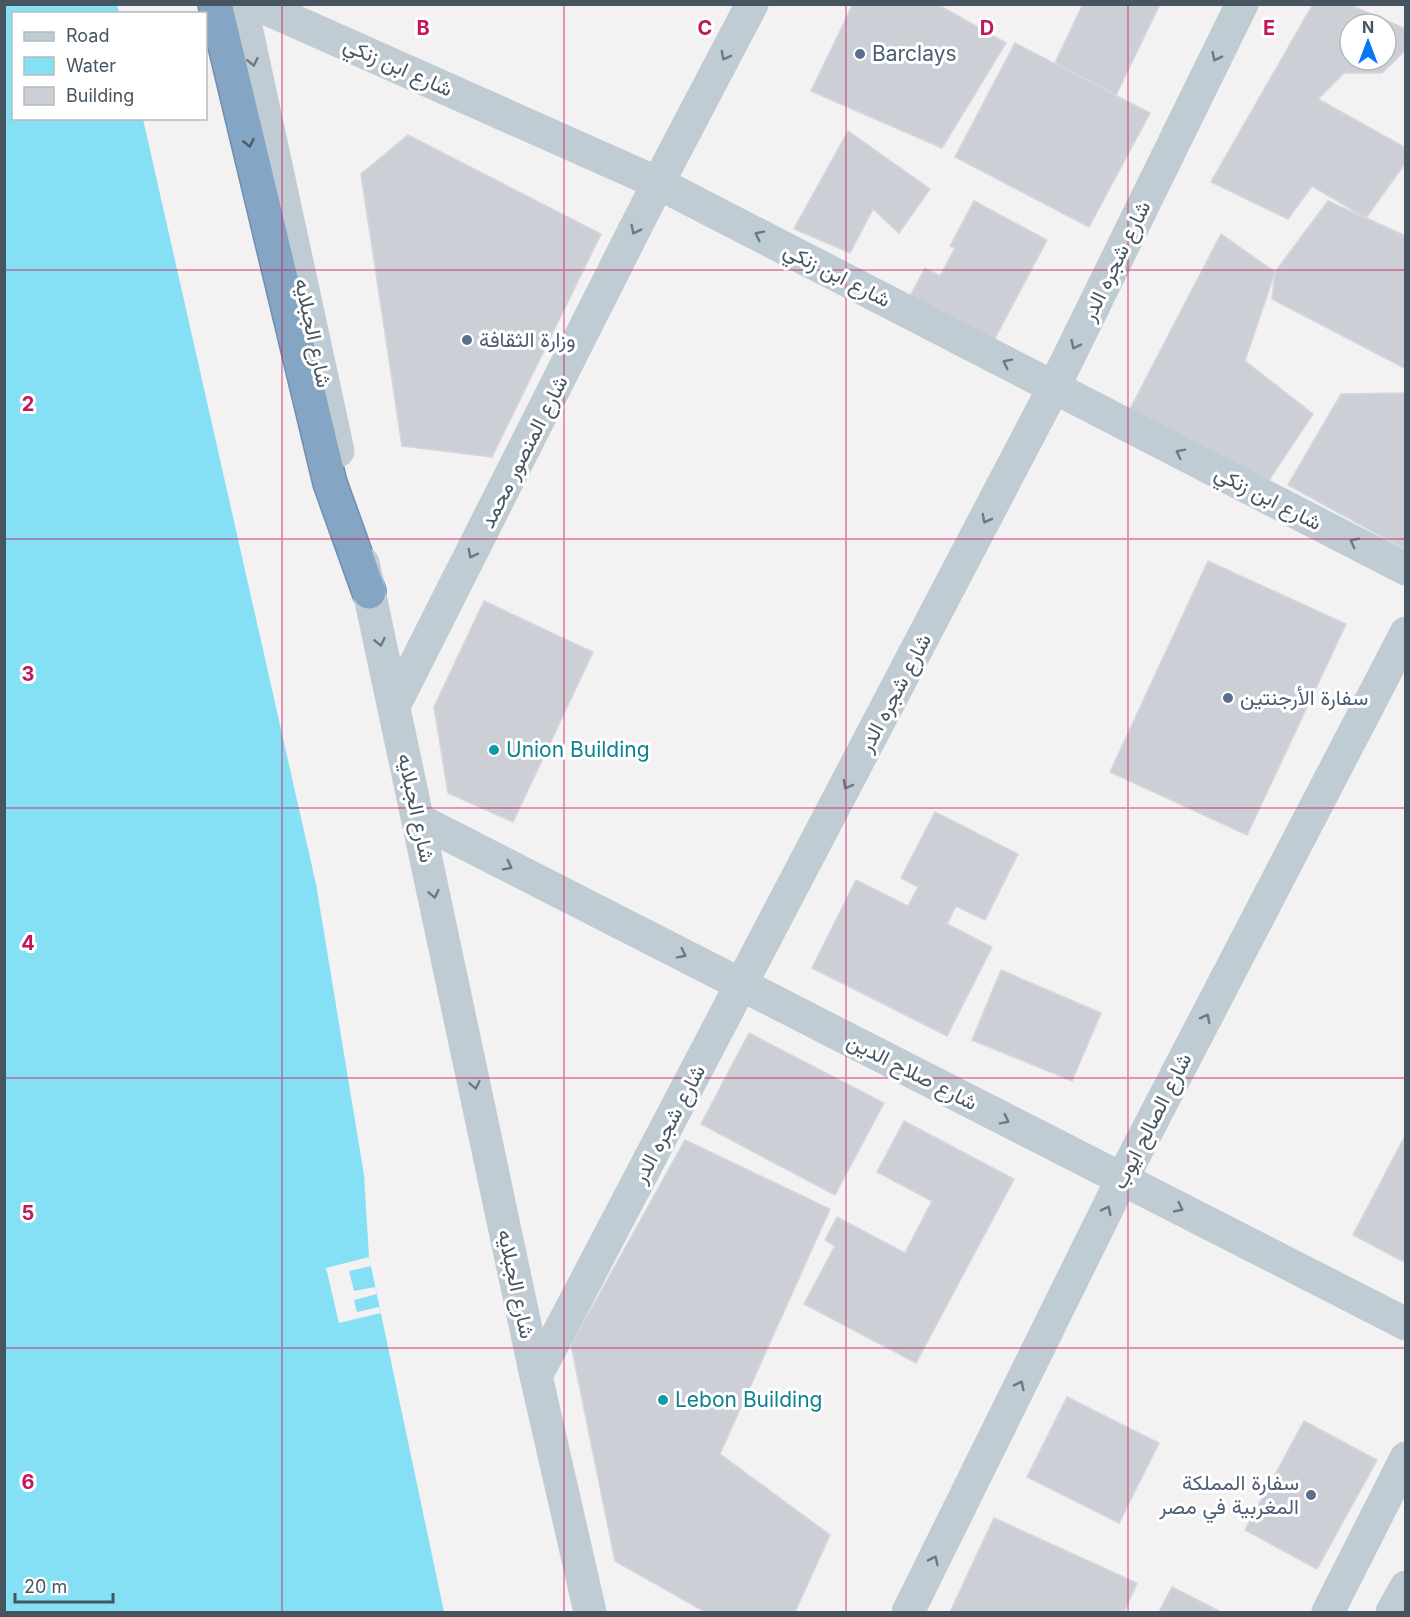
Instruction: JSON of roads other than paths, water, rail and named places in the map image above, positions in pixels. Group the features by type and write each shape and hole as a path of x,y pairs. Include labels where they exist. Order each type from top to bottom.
{"highway":[{"path":"215,4 330,483 369,592"}],"street":[{"name":"شارع الجبلايه","path":"241,4 419,820 536,1376 590,1612"},
{"name":"شارع ابن زنكي","path":"256,4 658,183 1406,569"},
{"name":"شارع المنصور محمد","path":"394,706 658,183 752,4"},
{"name":"شارع شجره الدر","path":"536,1376 1054,387 1242,4"},
{"name":"شارع الصالح ايوب","path":"908,1612 1122,1179 1406,633"},
{"name":"شارع صلاح الدين","path":"419,820 1406,1324"},
{"path":"1328,1612 1394,1511 1406,1458"},
{"path":"1392,1612 1406,1587"}],"water":[{"path":"5,5 117,5 119,12 12,12 12,120 143,120 316,884 364,1175 369,1257 444,1612 5,1612"}],"place":[{"name":"Barclays","path":"860,54"},
{"name":"وزارة الثقافة","path":"467,340"},
{"name":"سفارة الأرجنتين","path":"1228,698"},
{"name":"Union Building","path":"494,750"},
{"name":"Lebon Building","path":"663,1400"},
{"name":"سفارة المملكة المغربية في مصر","path":"1311,1495"}]}
